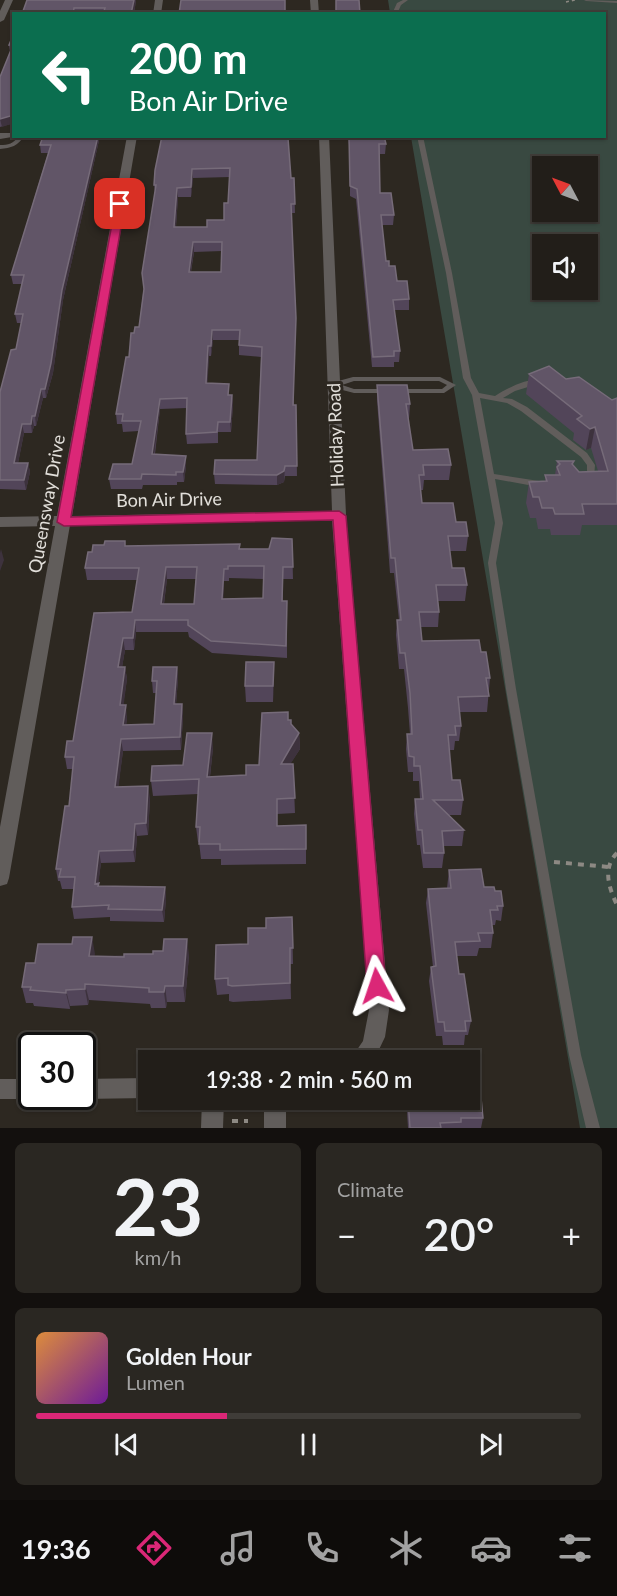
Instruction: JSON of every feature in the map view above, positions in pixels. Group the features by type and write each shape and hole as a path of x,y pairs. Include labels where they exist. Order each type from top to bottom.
{"street":[{"path":"0,20 9,0"},
{"name":"Queensway Drive","path":"0,878 132,138"},
{"name":"Holiday Road","path":"324,138 339,516 378,1010 377,1033 368,1050"},
{"name":"Bon Air Drive","path":"0,522 339,516"},
{"path":"96,1089 138,1088"},
{"path":"0,1089 18,1089"},
{"path":"275,1110 275,1128"}],"lane":[{"path":"395,12 399,4 406,0"},
{"path":"586,0 617,2"},
{"path":"0,147 12,146 20,138"},
{"path":"420,138 449,273 467,378 476,395 500,523 492,563 511,689 575,1055 593,1128"},
{"path":"334,385 353,380 440,379 452,385 471,385"},
{"path":"496,399 512,389 546,379"},
{"path":"334,385 354,391 444,392 452,385"},
{"path":"476,395 509,401 524,409 584,455 591,465 591,475 583,483 575,485"},
{"path":"491,476 550,485"}],"path":[{"path":"566,2 575,0"},
{"path":"617,853 613,856 607,873 611,894 617,905"},
{"path":"542,861 609,867"},
{"path":"221,1124 248,1120"}],"green space":[{"path":"388,0 617,0 617,1128 580,1128 411,138 606,138 606,12 390,12"}],"building":[{"path":"27,0 134,0 131,12 104,12 105,8 74,8 73,12 23,12"},
{"path":"181,0 285,0 285,12 179,12"},
{"path":"336,0 359,0 360,12 336,12"},
{"path":"12,47 12,116 0,119 0,77"},
{"path":"42,138 98,138 62,290 45,389 41,389 31,424 22,424 14,463 28,463 24,480 0,480 0,392 11,350 16,349 23,314 15,314 24,275 11,275 51,145 40,145"},
{"path":"162,138 288,138 295,204 291,204 296,318 293,405 296,405 297,466 285,466 284,471 277,475 214,474 215,460 257,460 262,347 239,345 240,330 212,330 211,346 208,346 206,383 229,384 228,395 232,395 230,422 218,422 217,432 186,434 187,398 160,399 152,454 186,456 183,472 176,472 176,475 142,474 141,479 109,479 113,464 132,464 141,421 122,421 123,414 116,414 126,357 129,357 131,333 134,333 135,327 139,327 144,289 142,273 156,185 154,185","holes":["230,168 228,203 224,203 224,220 207,220 207,227 174,227 177,188 191,187 192,169","193,242 222,242 221,272 189,272"]},
{"path":"349,138 384,138 386,144 379,144 380,193 391,193 394,215 381,215 386,261 389,261 389,266 395,266 397,281 407,281 409,299 393,300 400,351 394,351 394,356 373,357 357,189 350,186"},
{"path":"549,366 566,379 579,377 612,400 617,398 617,504 582,504 584,514 555,514 553,508 542,508 539,497 533,497 529,482 547,481 545,475 560,475 557,467 560,464 557,461 574,461 572,464 579,472 608,471 595,427 590,429 577,419 582,416 529,374"},
{"path":"377,385 407,385 410,404 406,404 413,450 448,449 451,465 423,465 424,475 419,475 422,503 453,503 456,522 466,522 468,536 448,536 452,568 464,568 467,585 436,585 439,612 419,612 422,641 479,640 481,652 486,652 490,678 486,678 489,696 458,697 461,726 455,726 456,735 448,735 452,780 460,780 463,800 433,800 464,830 442,831 444,853 424,853 422,830 418,830 415,799 423,799 420,766 414,766 414,757 409,756 407,734 412,734 410,693 405,653 400,653 397,620 401,620 395,558 391,558"},
{"path":"272,538 292,539 293,567 283,567 282,601 287,601 286,646 211,641 188,625 188,620 135,620 133,638 123,638 118,667 125,667 120,705 126,705 123,725 154,724 157,681 152,681 153,667 177,667 174,704 182,704 180,737 121,739 115,787 148,786 146,823 135,824 133,850 99,851 95,884 99,883 98,886 165,887 162,910 108,909 109,905 72,907 75,877 59,877 61,869 56,869 65,806 69,806 74,757 65,757 67,741 73,741 94,613 132,612 139,568 85,568 88,552 92,552 93,545 104,545 105,541 125,541 125,546 240,544 239,549 269,549","holes":["228,566 264,566 263,598 222,599 224,569 228,569","166,567 197,567 194,604 161,604"]},
{"path":"246,662 274,662 273,686 245,686"},
{"path":"288,712 288,720 291,720 291,724 299,733 281,764 293,764 295,798 277,799 277,826 306,825 306,849 220,850 220,844 199,844 200,827 196,827 199,779 151,781 152,766 183,765 187,733 212,733 207,777 246,775 246,765 259,765 262,713"},
{"path":"481,869 484,887 494,887 495,891 501,891 503,906 497,906 498,910 490,910 493,933 478,933 480,941 455,942 459,974 464,974 471,1021 465,1021 466,1031 445,1031 444,1022 438,1022 431,967 436,966 428,889 451,888 449,870"},
{"path":"292,917 293,948 290,948 290,983 232,986 228,985 228,978 215,979 216,945 248,944 248,928 266,928 266,918"},
{"path":"73,937 92,937 89,956 124,957 124,954 153,954 153,951 163,951 164,939 187,939 183,986 165,986 164,992 149,992 149,988 85,984 85,989 66,990 66,993 30,990 31,987 22,987 26,963 35,963 38,944 72,944"},
{"path":"481,1098 483,1118 461,1118 461,1122 440,1123 441,1128 410,1128 409,1110 480,1110"}],"route":[{"path":"120,204 64,522 339,516 377,986"}]}
